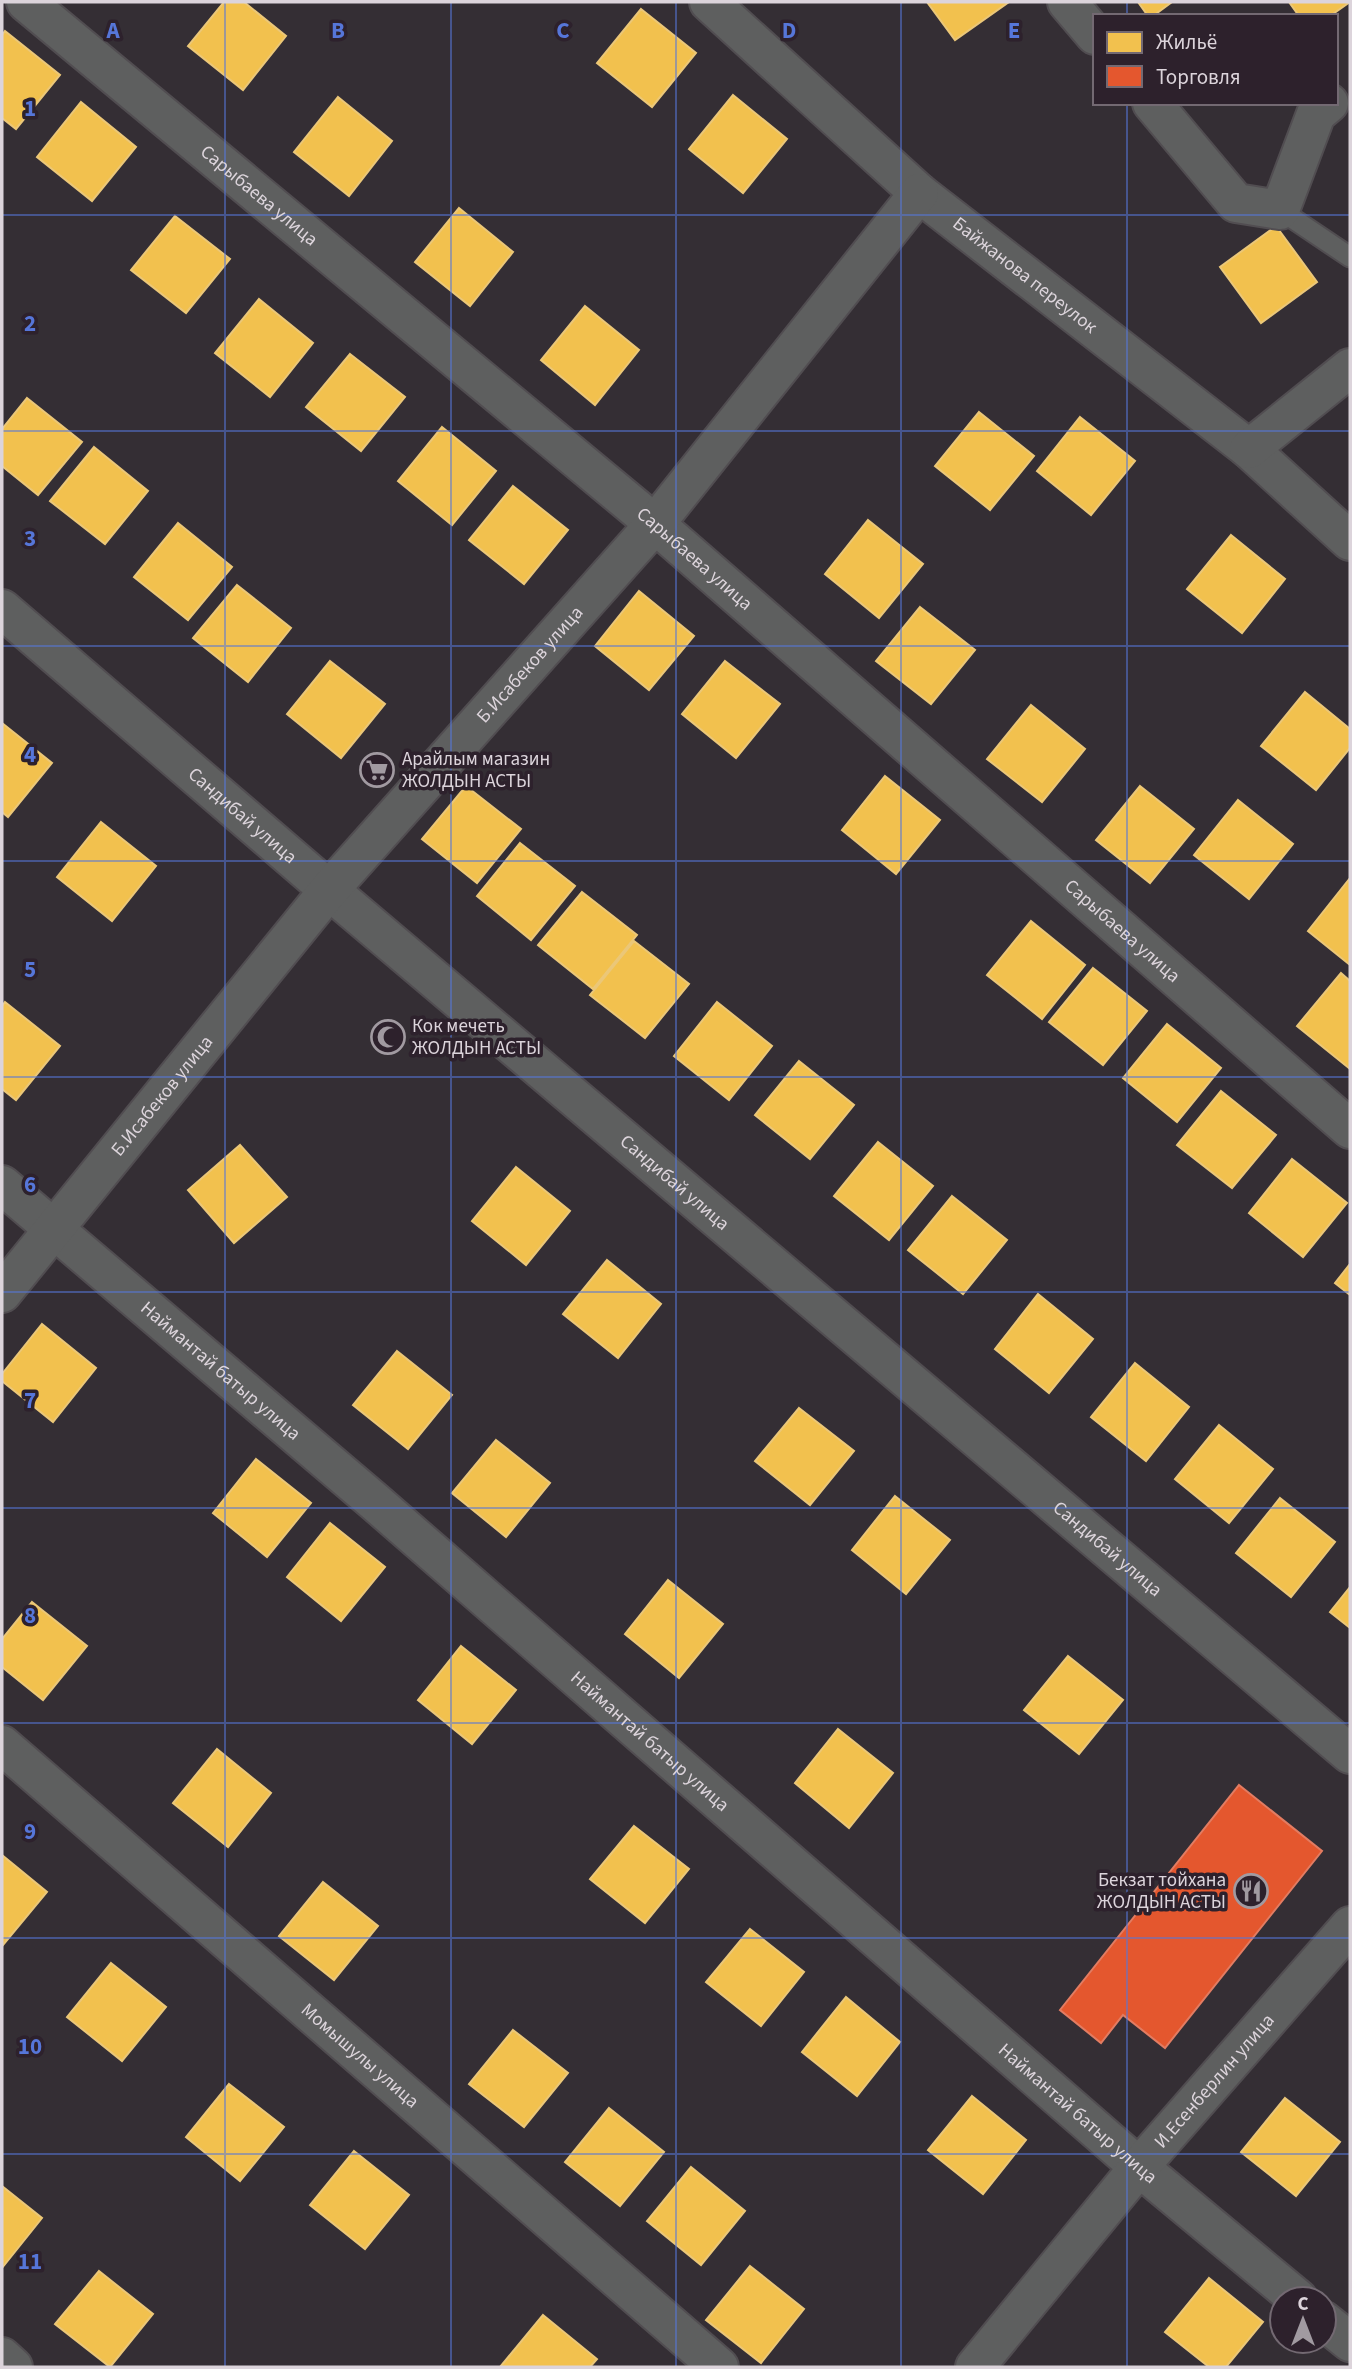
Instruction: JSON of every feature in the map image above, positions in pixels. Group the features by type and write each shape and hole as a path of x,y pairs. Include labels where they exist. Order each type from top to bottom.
{"street":[{"name":"Сарыбаева улица","path":"26,2 655,524 1350,1129"},
{"name":"Байжанова переулок","path":"709,2 919,193 1249,449 1350,541"},
{"path":"1067,2 1093,33"},
{"path":"1154,105 1236,203 1280,210 1316,114 1327,105"},
{"name":"Б.Исабеков улица","path":"2,1293 328,890 655,524 919,193"},
{"path":"1249,449 1350,368"},
{"name":"Сандибай улица","path":"2,609 328,890 1350,1755"},
{"name":"Наймантай батыр улица","path":"2,1185 375,1502 1139,2167 1281,2285"},
{"name":"Момышулы улица","path":"2,1745 719,2367"},
{"name":"И.Есенберлин улица","path":"975,2367 1139,2167 1350,1926"},
{"path":"2,2357 13,2367"}],"lane":[{"path":"1280,210 1350,257"}],"building: Жильё":[{"path":"224,2 244,2 286,36 243,90 188,46"},
{"path":"927,2 1009,2 955,40"},
{"path":"1138,2 1172,2 1156,14 1147,14"},
{"path":"1289,2 1350,2 1333,14 1298,14"},
{"path":"641,9 696,53 652,107 597,63"},
{"path":"5,31 60,75 16,129 2,118 2,35"},
{"path":"733,95 787,139 743,193 689,149"},
{"path":"338,97 392,141 349,196 294,152"},
{"path":"81,102 136,147 92,201 37,157"},
{"path":"459,208 513,252 470,306 415,262"},
{"path":"175,216 230,259 186,313 131,270"},
{"path":"1276,226 1317,282 1261,323 1220,267"},
{"path":"259,299 313,343 270,397 215,353"},
{"path":"585,306 639,350 595,405 541,360"},
{"path":"350,354 405,397 361,451 306,407"},
{"path":"27,398 82,442 38,495 2,466 2,429"},
{"path":"979,412 1034,456 990,510 935,466"},
{"path":"1080,417 1135,461 1091,515 1037,471"},
{"path":"442,427 496,471 452,525 398,481"},
{"path":"94,447 148,491 105,544 50,501"},
{"path":"513,486 568,530 524,584 469,540"},
{"path":"868,520 923,564 879,618 825,574"},
{"path":"178,523 232,567 188,620 134,577"},
{"path":"1231,535 1285,579 1242,633 1187,589"},
{"path":"237,585 291,628 248,682 193,638"},
{"path":"639,591 694,636 649,690 595,646"},
{"path":"920,607 975,650 931,704 876,661"},
{"path":"330,661 385,704 341,758 287,714"},
{"path":"725,661 780,704 736,758 682,714"},
{"path":"1305,692 1350,729 1350,748 1316,790 1261,746"},
{"path":"1031,705 1085,749 1042,802 987,759"},
{"path":"2,723 52,763 8,817 2,812"},
{"path":"885,776 940,820 896,874 842,830"},
{"path":"466,786 521,829 477,883 422,839"},
{"path":"1140,786 1194,829 1150,883 1096,840"},
{"path":"1238,800 1293,844 1249,899 1194,855"},
{"path":"101,822 156,866 112,921 57,877"},
{"path":"520,843 575,886 531,940 477,896"},
{"path":"1350,878 1350,965 1308,931"},
{"path":"582,892 637,935 593,989 538,945"},
{"path":"1031,921 1085,965 1042,1019 987,975"},
{"path":"634,941 689,984 645,1038 590,995"},
{"path":"1093,968 1147,1011 1103,1065 1049,1022"},
{"path":"1341,973 1350,981 1350,1069 1297,1026"},
{"path":"5,1002 60,1046 16,1100 2,1089 2,1006"},
{"path":"717,1002 772,1046 729,1100 674,1056"},
{"path":"1167,1024 1221,1068 1177,1122 1123,1078"},
{"path":"799,1061 854,1105 810,1159 755,1115"},
{"path":"1221,1091 1276,1135 1232,1188 1177,1145"},
{"path":"878,1142 933,1186 889,1240 834,1196"},
{"path":"240,1145 287,1197 234,1243 188,1190"},
{"path":"1292,1159 1347,1203 1303,1257 1249,1213"},
{"path":"516,1167 570,1211 526,1265 472,1221"},
{"path":"952,1196 1007,1240 963,1294 908,1250"},
{"path":"607,1260 661,1304 618,1358 563,1314"},
{"path":"1350,1264 1350,1295 1335,1283"},
{"path":"1038,1294 1093,1339 1049,1393 995,1349"},
{"path":"42,1324 96,1368 53,1422 2,1381 2,1374"},
{"path":"397,1351 452,1395 408,1449 353,1405"},
{"path":"1135,1363 1189,1407 1146,1461 1091,1417"},
{"path":"799,1408 854,1451 810,1505 755,1461"},
{"path":"1219,1425 1273,1469 1229,1523 1175,1479"},
{"path":"496,1440 550,1483 506,1537 452,1493"},
{"path":"256,1459 311,1503 267,1557 213,1513"},
{"path":"895,1496 950,1540 906,1594 852,1550"},
{"path":"1280,1498 1335,1542 1291,1597 1236,1553"},
{"path":"330,1523 385,1567 341,1621 287,1577"},
{"path":"668,1580 723,1624 679,1678 625,1634"},
{"path":"1350,1587 1350,1628 1330,1612"},
{"path":"32,1602 87,1646 43,1700 2,1667 2,1639"},
{"path":"461,1646 516,1690 472,1744 418,1700"},
{"path":"1068,1656 1123,1700 1079,1754 1024,1710"},
{"path":"838,1729 893,1773 849,1828 795,1783"},
{"path":"217,1749 271,1793 228,1847 173,1803"},
{"path":"634,1826 689,1869 645,1923 590,1879"},
{"path":"2,1855 47,1892 3,1945 2,1944"},
{"path":"323,1882 378,1926 334,1980 279,1936"},
{"path":"750,1929 804,1972 761,2026 706,1982"},
{"path":"111,1963 166,2007 122,2061 67,2017"},
{"path":"846,1997 900,2042 857,2096 802,2052"},
{"path":"513,2030 568,2073 524,2127 469,2084"},
{"path":"229,2084 284,2127 240,2181 186,2137"},
{"path":"972,2096 1026,2140 983,2194 928,2150"},
{"path":"1285,2098 1340,2142 1296,2196 1241,2152"},
{"path":"609,2108 664,2152 620,2206 565,2162"},
{"path":"354,2151 409,2195 365,2249 310,2205"},
{"path":"691,2167 745,2211 701,2265 647,2221"},
{"path":"2,2186 42,2218 2,2268"},
{"path":"750,2266 804,2309 761,2363 706,2320"},
{"path":"99,2271 153,2314 110,2367 55,2324"},
{"path":"1209,2278 1263,2322 1226,2367 1209,2367 1165,2332"},
{"path":"543,2315 597,2359 590,2367 500,2367"}],"building: Торговля":[{"path":"1239,1785 1322,1851 1165,2048 1123,2015 1101,2043 1060,2010"}],"place":[{"name":"Арайлым магазин ЖОЛДЫН АСТЫ","path":"377,770"},
{"name":"Кок мечеть ЖОЛДЫН АСТЫ","path":"388,1037"},
{"name":"Бекзат тойхана ЖОЛДЫН АСТЫ","path":"1251,1891"}]}
